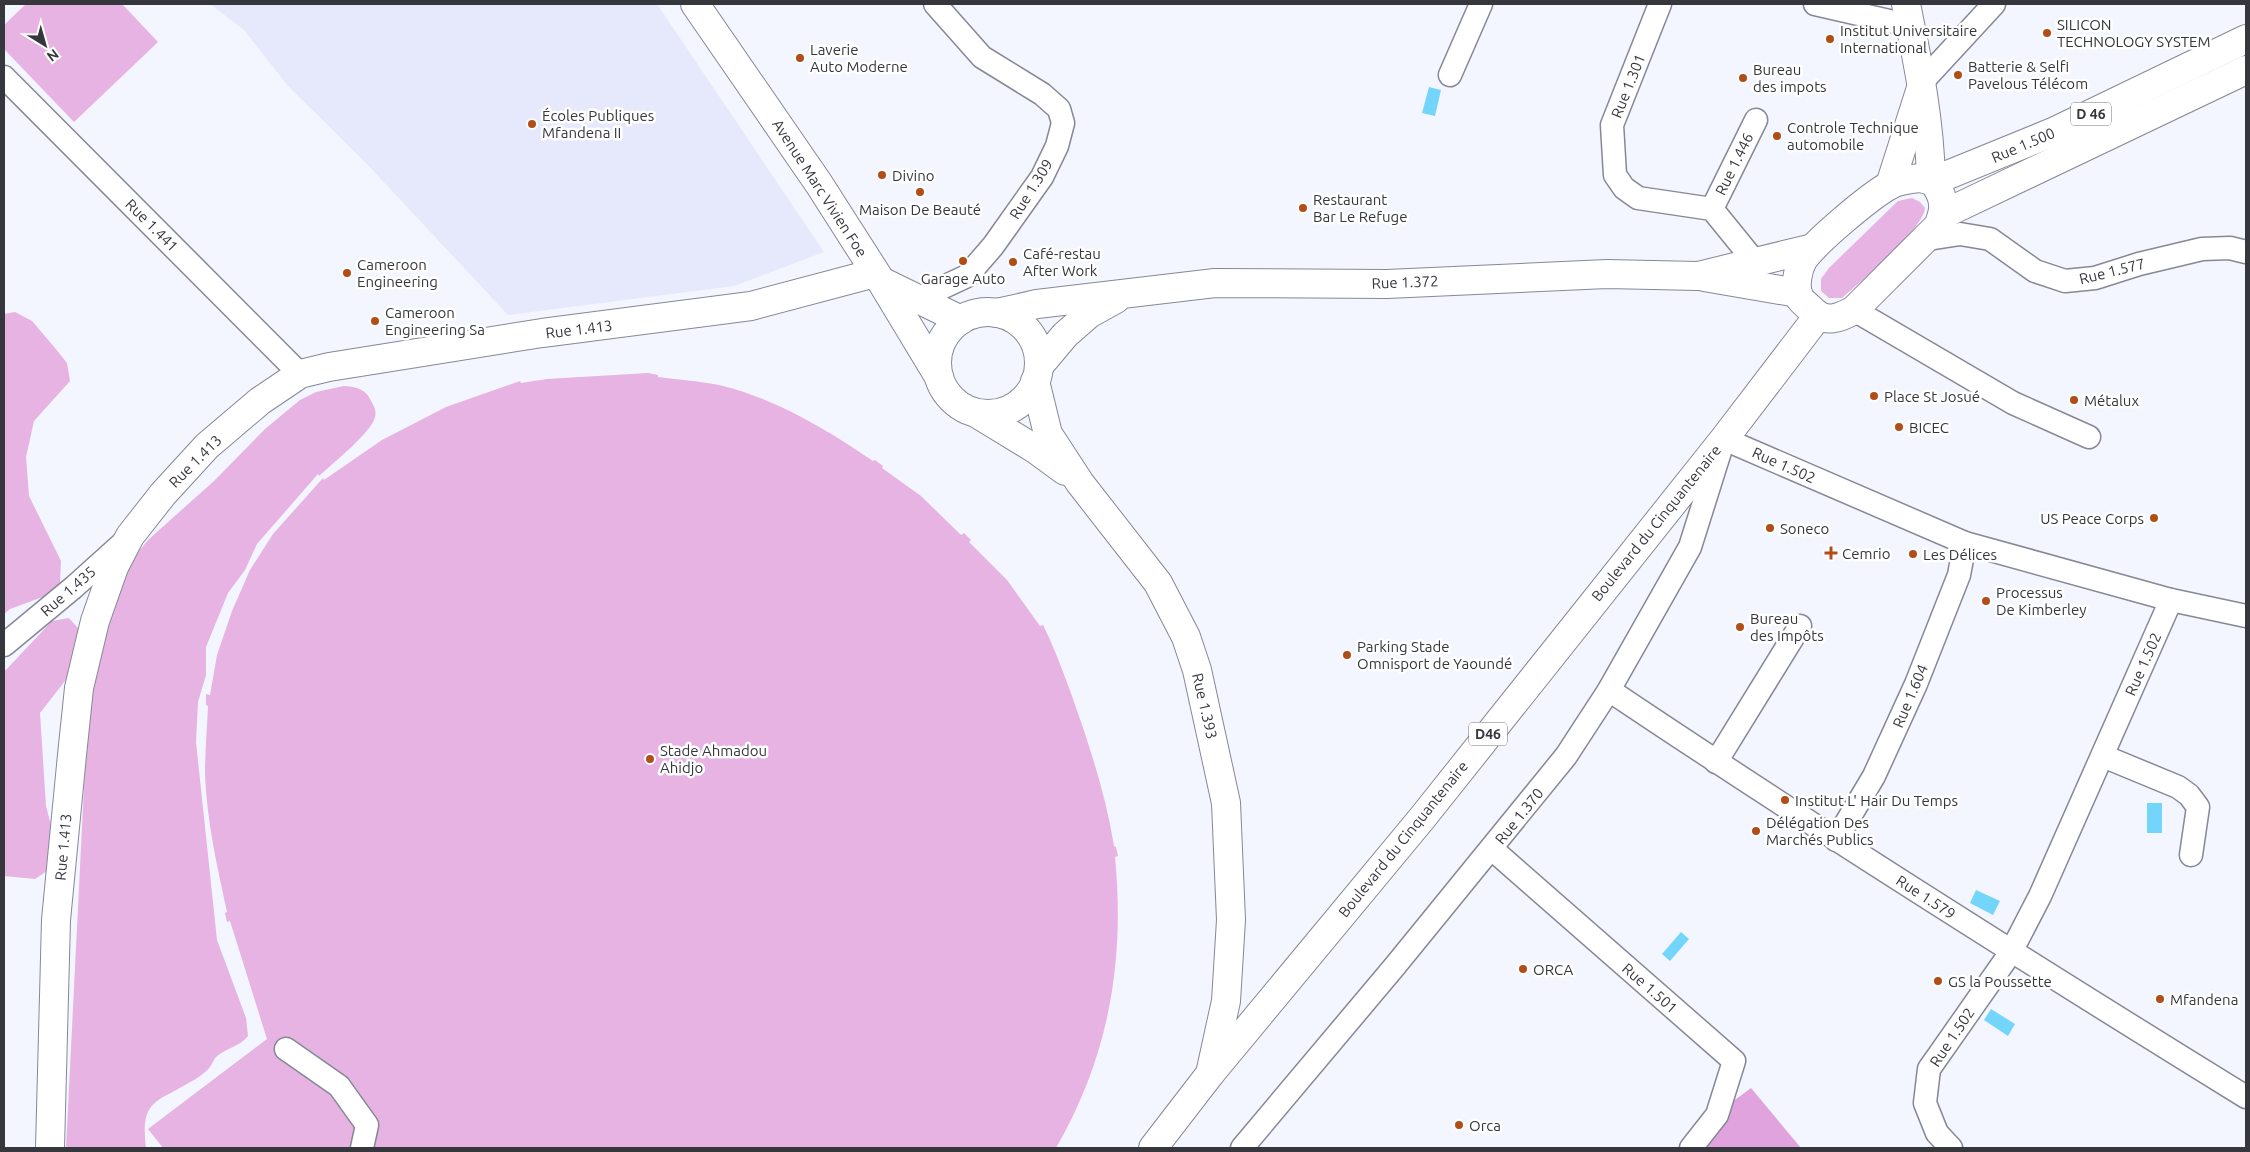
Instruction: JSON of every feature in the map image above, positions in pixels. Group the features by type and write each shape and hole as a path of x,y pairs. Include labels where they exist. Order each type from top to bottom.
{"main road":[{"name":"Avenue Marc Vivien Foe","path":"696,4 808,169 878,277 939,377"},
{"path":"1908,15 1922,82 1932,181 1945,201 1944,214 1928,239 1854,310 1841,317 1830,319 1818,316 1798,293 1796,280 1802,262 1813,248 1890,185 1908,179 1920,178 1932,181"},
{"name":"Rue 1.500","path":"1932,181 2053,132 2246,39"},
{"name":"Rue 1.500","path":"1944,214 2246,70"},
{"path":"1890,185 1922,82"},
{"name":"Rue 1.372","path":"997,313 1037,304 1215,283 1388,284 1607,274 1698,276 1813,248"},
{"path":"1698,276 1798,293"},
{"path":"878,277 961,320"},
{"name":"Rue 1.413","path":"50,1148 56,920 79,688 95,620 114,567 130,536 162,494 207,446 260,401 300,374 329,367 542,333 751,306 878,277"},
{"path":"976,413 1000,412 1011,408 1030,392 1037,374 1065,335 1089,314 1125,293"},
{"path":"1037,374 1036,348 1028,331 1014,319 997,313 978,313 961,320 951,328 943,339 938,351 939,377 946,391 956,403 1035,449 1080,482"},
{"name":"Boulevard du Cinquantenaire","path":"1153,1148 1210,1074 1423,817 1724,439 1818,316"},
{"name":"Rue 1.393","path":"1037,374 1048,434 1080,482 1158,583 1186,637 1197,670 1226,803 1231,920 1226,1001 1210,1074"}],"street":[{"name":"Rue 1.309","path":"918,299 967,276 993,246 1042,177 1057,146 1063,122 1059,109 1042,94 982,57 935,4"},
{"path":"1450,75 1481,4"},
{"name":"Rue 1.301","path":"1660,4 1612,125 1615,175 1624,188 1638,198 1712,209"},
{"path":"1814,4 1908,15"},
{"path":"1922,82 1994,4"},
{"name":"Rue 1.441","path":"4,77 300,374"},
{"name":"Rue 1.446","path":"1712,209 1756,120"},
{"path":"1712,209 1755,262"},
{"name":"Rue 1.577","path":"1928,239 1960,234 1990,239 2035,271 2065,281 2095,278 2139,264 2202,249 2230,248 2246,252"},
{"path":"1854,310 2013,403 2089,437"},
{"name":"Rue 1.502","path":"1724,439 1965,543 2171,600 2040,896 2011,952 1929,1069 1926,1102 1937,1133 1951,1148"},
{"name":"Rue 1.370","path":"1242,1148 1492,850 1566,756 1609,690 1690,547 1724,439"},
{"name":"Rue 1.435","path":"4,645 74,587 130,536"},
{"name":"Rue 1.604","path":"1836,840 1874,776 1916,684 1959,575 1965,543"},
{"path":"2171,600 2246,616"},
{"path":"1716,762 1800,626"},
{"name":"Rue 1.579","path":"1609,690 1716,762 2011,952 2246,1097"},
{"path":"2103,756 2178,787 2189,795 2198,807 2191,855"},
{"name":"Rue 1.501","path":"1492,850 1734,1061 1717,1115 1691,1148"},
{"path":"286,1049 339,1086 367,1125 362,1148"}],"shaded area":[{"path":"26,4 122,4 158,42 74,122 4,49 4,25"},
{"name":"Écoles Publiques Mfandena II","path":"210,4 657,4 824,252 734,286 508,315 365,162 288,86 244,30"},
{"path":"1912,198 1920,202 1925,208 1922,218 1903,242 1842,298 1829,298 1821,291 1821,279 1829,268 1898,201"},
{"path":"15,312 32,321 67,363 70,381 34,421 26,457 29,496 61,561 60,583 48,595 10,609 4,614 4,314"},
{"name":"Stade Ahmadou Ahidjo","path":"648,373 658,375 658,377 723,386 763,399 801,417 873,461 875,460 883,466 882,468 921,496 961,535 964,533 971,540 969,542 1007,580 1040,626 1043,625 1062,670 1085,735 1102,790 1114,846 1118,856 1115,857 1118,896 1115,971 1109,1007 1101,1043 1089,1078 1056,1148 163,1148 148,1129 267,1039 230,921 227,922 225,913 227,912 210,827 205,775 208,706 206,705 206,694 210,695 217,655 232,611 250,570 273,534 323,478 324,480 382,440 446,407 520,381 521,383 547,379"},
{"path":"344,386 359,389 366,393 375,412 372,423 351,448 319,476 318,474 257,544 245,570 228,593 206,647 206,675 198,702 196,742 217,940 246,1018 248,1036 241,1043 216,1057 210,1067 199,1077 153,1104 148,1111 146,1120 146,1148 66,1148 89,687 121,582 134,557 148,540 214,481 265,429 300,400 316,392"},
{"path":"69,618 93,645 40,713 46,806 55,841 50,869 35,879 4,876 4,672 52,621"},
{"path":"1751,1088 1801,1148 1677,1148 1697,1128"}],"water":[{"path":"1429,87 1441,90 1435,116 1422,113"},
{"path":"2147,803 2162,803 2162,833 2147,833"},
{"path":"1976,890 2000,901 1993,915 1970,903"},
{"path":"1681,932 1689,939 1670,961 1662,954"},
{"path":"1991,1009 2015,1024 2008,1036 1984,1020"}],"place":[{"name":"SILICON TECHNOLOGY SYSTEM","path":"2047,33"},
{"name":"Institut Universitaire International","path":"1830,39"},
{"name":"Laverie Auto Moderne","path":"800,58"},
{"name":"Batterie & Selfi Pavelous Télécom","path":"1958,75"},
{"name":"Bureau des impots","path":"1743,78"},
{"name":"Écoles Publiques Mfandena II","path":"532,124"},
{"name":"Controle Technique automobile","path":"1777,136"},
{"name":"Divino","path":"882,175"},
{"name":"Maison De Beauté","path":"920,192"},
{"name":"Restaurant Bar Le Refuge","path":"1303,208"},
{"name":"Garage Auto","path":"963,261"},
{"name":"Café-restau After Work","path":"1013,262"},
{"name":"Cameroon Engineering","path":"347,273"},
{"name":"Cameroon Engineering Sa","path":"375,321"},
{"name":"Place St Josué","path":"1874,396"},
{"name":"Métalux","path":"2074,400"},
{"name":"BICEC","path":"1899,427"},
{"name":"US Peace Corps","path":"2154,518"},
{"name":"Soneco","path":"1770,528"},
{"name":"Cemrio","path":"1831,553"},
{"name":"Les Délices","path":"1913,554"},
{"name":"Processus De Kimberley","path":"1986,601"},
{"name":"Bureau des Impôts","path":"1740,627"},
{"name":"Parking Stade Omnisport de Yaoundé","path":"1347,655"},
{"name":"Stade Ahmadou Ahidjo","path":"650,759"},
{"name":"Institut L' Hair Du Temps","path":"1785,800"},
{"name":"Délégation Des Marchés Publics","path":"1756,831"},
{"name":"ORCA","path":"1523,969"},
{"name":"GS la Poussette","path":"1938,981"},
{"name":"Mfandena","path":"2160,999"},
{"name":"Orca","path":"1459,1125"}]}
